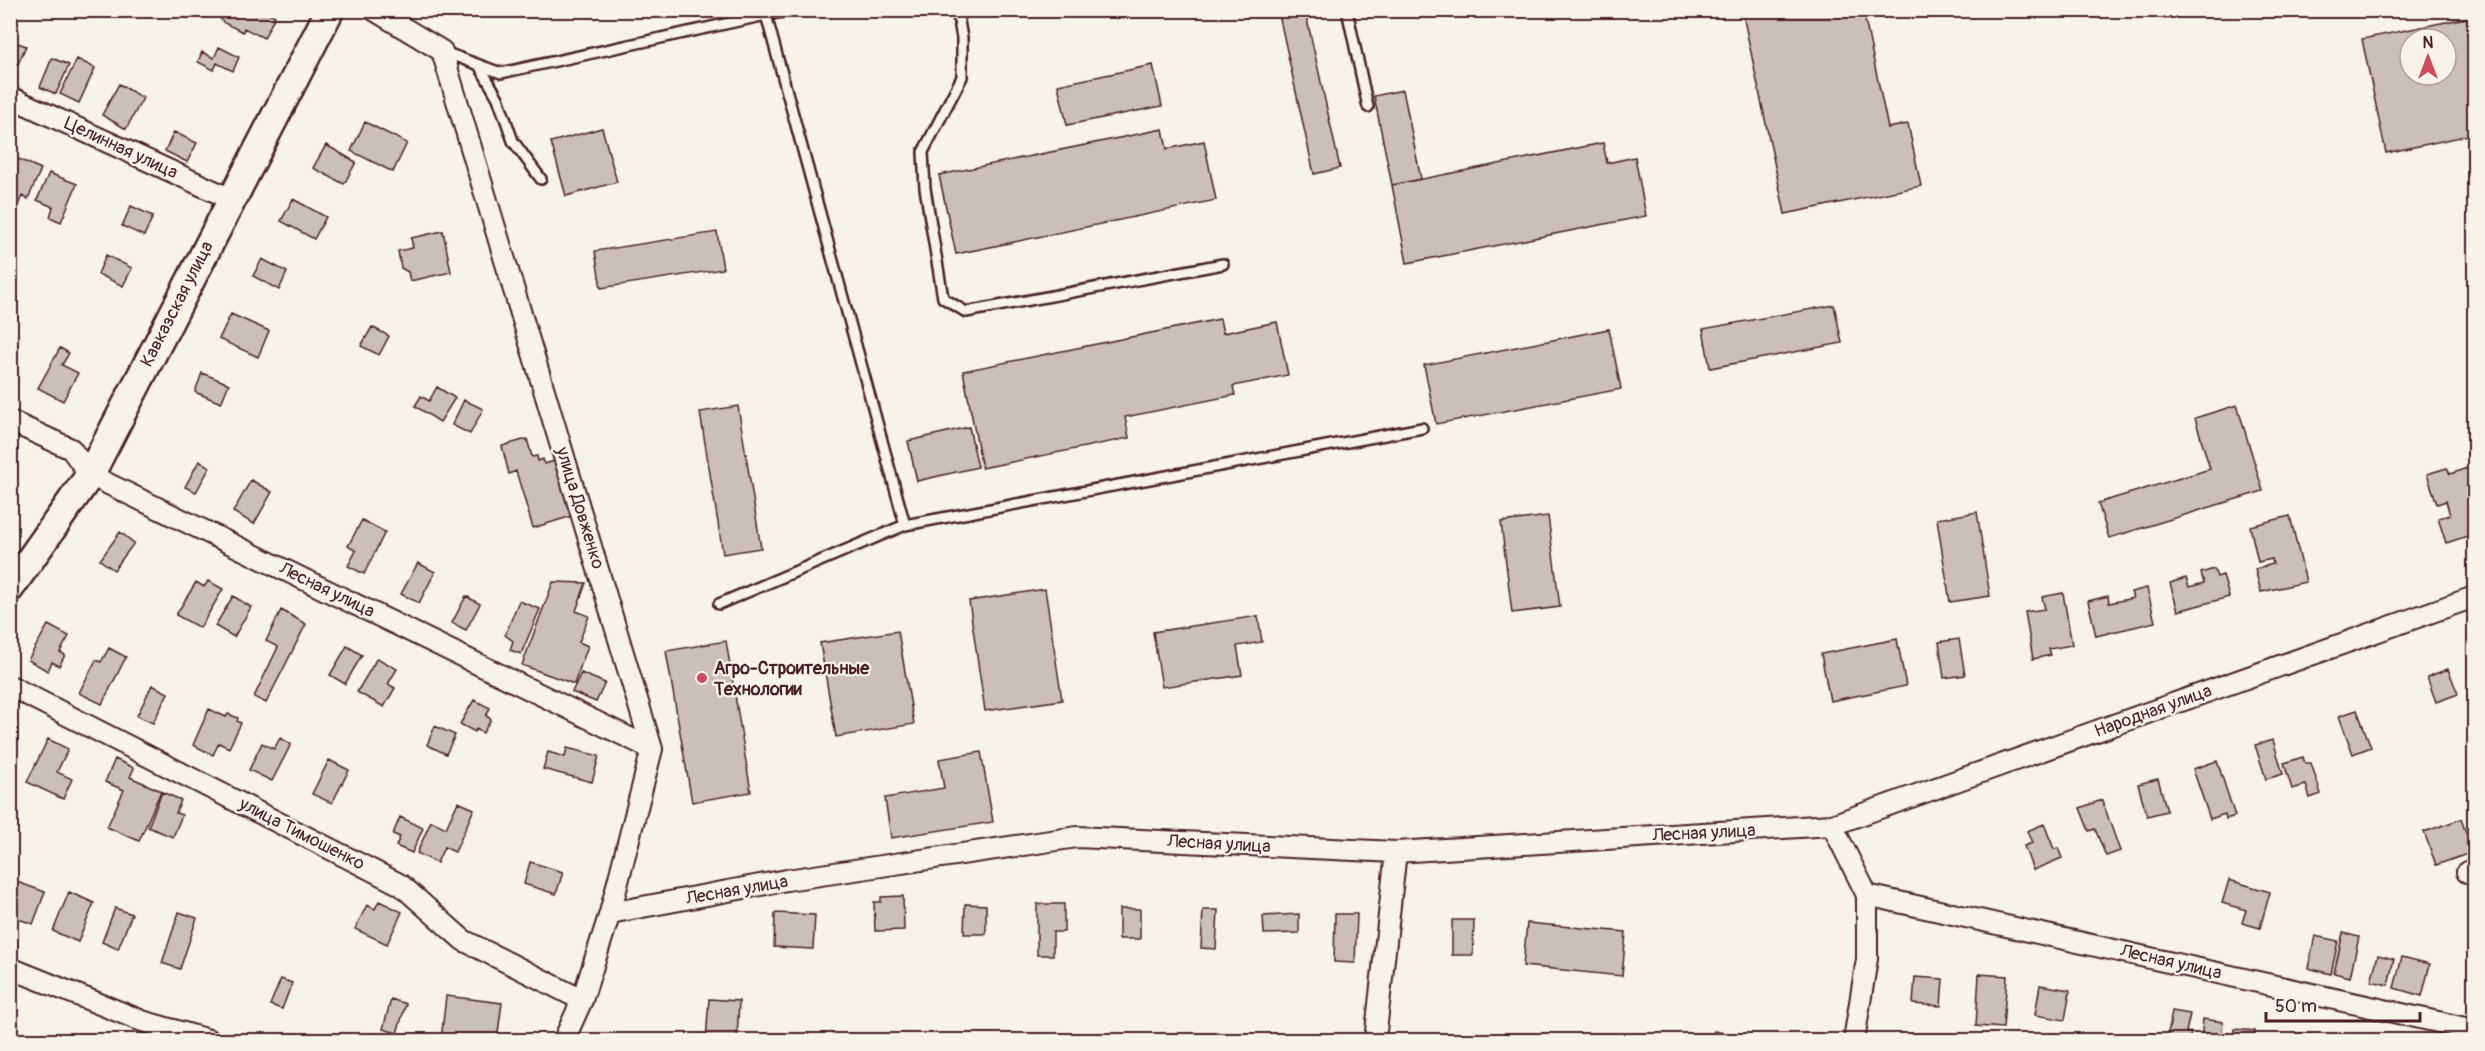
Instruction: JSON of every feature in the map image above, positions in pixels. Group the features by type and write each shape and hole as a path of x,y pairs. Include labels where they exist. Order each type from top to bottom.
{"street":[{"name":"Кавказская улица","path":"10,588 90,475 330,10"},
{"path":"374,10 442,51"},
{"name":"улица Довженко","path":"442,51 652,749"},
{"name":"Целинная улица","path":"10,97 231,199"},
{"name":"Лесная улица","path":"10,421 71,449 90,475 652,749"},
{"name":"Народная улица","path":"1832,825 2475,597"},
{"name":"улица Тимошенко","path":"10,686 401,885 463,940 582,1000"},
{"path":"564,1041 582,1000 610,914 652,749"},
{"path":"1832,825 1867,895 1867,959 1854,1041"},
{"name":"Лесная улица","path":"610,914 787,880 1077,837 1396,852 1832,825"},
{"path":"1375,1041 1396,852"},
{"name":"Лесная улица","path":"1867,895 2475,1030"},
{"path":"10,968 142,1022 209,1041"}],"lane":[{"path":"442,51 501,73 793,10"},
{"path":"957,10 962,38 962,77 923,152 925,188 943,298 966,312 1223,264"},
{"path":"1347,10 1368,106"},
{"path":"766,15 905,525"},
{"path":"479,65 498,98 513,141 541,179"},
{"path":"719,604 905,525 1422,428"}],"building":[{"path":"220,10 263,10 275,16 264,38 244,28 243,32 224,23 217,15"},
{"path":"1278,10 1305,10 1340,168 1314,174"},
{"path":"1742,10 1863,10 1888,128 1908,124 1921,186 1785,214"},
{"path":"2471,17 2474,32 2474,134 2386,153 2362,39 2398,32 2398,87 2458,87 2458,27 2421,27"},
{"path":"10,40 26,46 13,75 10,74"},
{"path":"219,47 239,57 233,71 217,63 214,70 198,62 202,52 214,58"},
{"path":"52,58 69,65 56,94 40,87"},
{"path":"77,59 95,68 79,103 60,94"},
{"path":"1153,65 1162,106 1067,125 1058,85"},
{"path":"119,84 143,98 126,129 102,115"},
{"path":"1403,90 1421,179 1392,185 1374,96"},
{"path":"365,122 407,143 393,172 351,151"},
{"path":"602,128 617,182 566,196 551,142"},
{"path":"1163,129 1167,149 1204,141 1216,200 956,254 939,175"},
{"path":"174,132 197,143 187,162 165,151"},
{"path":"1603,143 1607,163 1635,157 1646,216 1407,263 1392,185"},
{"path":"326,145 356,162 344,184 313,168"},
{"path":"14,157 41,169 28,199 22,196 14,214 10,212 10,165"},
{"path":"49,173 77,184 61,222 50,217 53,207 37,200"},
{"path":"293,199 326,217 314,239 281,221"},
{"path":"131,206 153,216 144,236 122,226"},
{"path":"443,231 451,272 410,281 408,272 401,268 398,251 413,248 411,238"},
{"path":"717,232 723,269 601,288 595,251"},
{"path":"106,255 132,268 123,286 98,274"},
{"path":"262,259 287,272 279,290 253,276"},
{"path":"1834,305 1842,343 1710,368 1703,329"},
{"path":"231,314 269,331 258,357 219,339"},
{"path":"1220,319 1223,333 1277,322 1288,375 1233,386 1235,395 1125,417 1129,438 982,468 963,371"},
{"path":"372,327 389,336 379,355 361,346"},
{"path":"1609,329 1621,389 1436,424 1424,365"},
{"path":"60,348 69,353 62,365 78,373 63,401 38,388"},
{"path":"202,373 229,384 221,403 195,392"},
{"path":"437,387 455,398 440,422 415,406 421,396 429,401"},
{"path":"464,400 483,409 470,434 452,425"},
{"path":"2237,405 2263,491 2109,538 2098,503 2210,469 2195,418"},
{"path":"738,406 761,548 723,554 700,412"},
{"path":"969,427 978,467 917,481 908,441"},
{"path":"527,439 532,457 537,456 538,461 543,459 544,464 555,461 572,516 533,528 516,471 509,474 502,446"},
{"path":"199,461 210,467 196,492 185,487"},
{"path":"2447,468 2450,474 2467,468 2474,492 2474,534 2446,543 2438,518 2450,515 2446,501 2437,504 2427,474"},
{"path":"251,480 272,492 254,524 233,512"},
{"path":"1977,512 1990,596 1950,602 1937,519"},
{"path":"1548,516 1560,607 1512,613 1501,522"},
{"path":"2290,516 2306,582 2261,592 2255,569 2273,564 2272,559 2258,562 2250,526"},
{"path":"362,520 385,532 364,574 348,566 356,551 348,546"},
{"path":"120,532 134,543 114,570 100,560"},
{"path":"418,563 435,572 419,603 401,594"},
{"path":"2214,569 2217,577 2223,575 2229,597 2178,611 2170,583 2186,578 2189,587 2204,583 2201,573"},
{"path":"208,581 223,589 200,628 176,615 196,582 204,587"},
{"path":"553,582 586,583 576,611 589,616 579,642 588,646 574,684 522,665"},
{"path":"2147,588 2155,622 2096,636 2088,601 2108,596 2109,603 2133,598 2131,592"},
{"path":"1045,589 1062,700 985,711 969,601"},
{"path":"2063,593 2072,645 2049,649 2051,655 2033,659 2025,612 2045,609 2042,597"},
{"path":"233,596 251,607 234,637 215,626"},
{"path":"466,596 480,604 466,630 452,623"},
{"path":"519,601 540,609 521,654 510,650 513,641 505,635"},
{"path":"281,610 306,624 266,703 254,697 278,647 266,641"},
{"path":"1258,616 1262,642 1237,646 1242,675 1162,687 1153,632"},
{"path":"48,625 69,636 60,652 65,655 59,666 52,662 48,671 28,660"},
{"path":"898,631 914,724 836,737 820,643"},
{"path":"1897,639 1906,686 1830,701 1821,654"},
{"path":"1959,639 1965,675 1944,678 1939,642"},
{"path":"726,641 751,792 692,802 666,651"},
{"path":"347,646 362,655 345,684 330,675"},
{"path":"109,648 126,657 102,704 79,693 96,660 101,662"},
{"path":"377,658 397,669 388,684 395,688 384,707 357,692"},
{"path":"2448,669 2458,694 2436,702 2427,677"},
{"path":"581,673 605,683 596,702 572,692"},
{"path":"152,685 168,693 153,723 137,716"},
{"path":"474,700 490,708 486,716 491,719 483,733 476,729 475,732 460,724"},
{"path":"209,709 226,717 228,714 238,718 237,721 241,723 229,748 219,743 213,755 193,745"},
{"path":"2357,710 2371,747 2353,754 2339,716"},
{"path":"435,726 455,735 446,754 427,745"},
{"path":"280,738 291,744 272,781 249,770 262,743 274,749"},
{"path":"48,739 68,749 57,772 72,779 63,799 27,782"},
{"path":"2273,740 2283,774 2266,779 2255,745"},
{"path":"567,748 599,756 592,782 543,769 548,752 565,757"},
{"path":"981,752 993,822 891,838 885,798 944,788 939,759"},
{"path":"2303,757 2305,763 2311,763 2321,794 2310,798 2306,785 2292,789 2284,763"},
{"path":"115,759 134,768 130,777 161,791 139,841 107,827 124,790 105,782"},
{"path":"329,760 349,770 332,803 312,794"},
{"path":"2217,761 2235,816 2226,819 2225,814 2210,819 2193,769"},
{"path":"2158,779 2167,811 2147,816 2138,784"},
{"path":"162,792 181,800 176,813 182,815 173,837 148,827"},
{"path":"2102,800 2120,851 2106,856 2095,829 2089,831 2080,808"},
{"path":"458,802 474,809 455,852 444,847 437,863 417,853 431,821 446,828"},
{"path":"400,817 423,828 412,853 396,846 400,837 393,834"},
{"path":"2461,819 2473,852 2436,865 2424,832"},
{"path":"2044,824 2054,849 2058,848 2062,858 2033,870 2024,846 2032,843 2027,831"},
{"path":"530,862 563,872 556,894 524,884"},
{"path":"2229,880 2270,892 2260,928 2242,923 2246,910 2222,903"},
{"path":"17,882 45,892 33,924 10,916 10,901"},
{"path":"69,892 94,903 78,942 53,931"},
{"path":"903,896 904,930 875,931 874,902 881,902 881,897"},
{"path":"379,901 402,912 387,944 355,929 367,905 375,909"},
{"path":"965,904 986,905 986,934 964,934"},
{"path":"1037,904 1064,904 1064,932 1053,932 1053,955 1037,955"},
{"path":"115,908 132,914 118,949 102,942"},
{"path":"1119,909 1140,909 1140,939 1119,939"},
{"path":"1203,910 1218,910 1216,949 1201,948"},
{"path":"179,912 197,918 180,969 162,963"},
{"path":"775,913 815,915 813,949 774,947"},
{"path":"1299,914 1299,933 1264,934 1263,916"},
{"path":"1335,914 1357,914 1355,963 1334,962"},
{"path":"1452,920 1474,920 1473,955 1452,955"},
{"path":"1527,923 1626,932 1622,976 1523,966"},
{"path":"2343,933 2359,937 2350,977 2334,973"},
{"path":"2315,936 2338,941 2331,974 2308,968"},
{"path":"2378,955 2394,959 2388,985 2371,981"},
{"path":"2402,957 2430,964 2422,996 2394,988"},
{"path":"1979,974 2007,976 2003,1028 1976,1026"},
{"path":"1915,977 1943,979 1941,1006 1913,1004"},
{"path":"281,979 292,983 282,1009 270,1005"},
{"path":"2040,985 2070,990 2065,1020 2035,1015"},
{"path":"446,996 502,1003 497,1040 441,1040"},
{"path":"391,999 406,1004 397,1033 383,1029"},
{"path":"709,999 739,1001 737,1040 706,1040"},
{"path":"2172,1011 2190,1014 2186,1032 2191,1033 2189,1040 2167,1040"},
{"path":"2203,1019 2223,1022 2221,1040 2201,1040"},
{"path":"2235,1029 2255,1031 2254,1040 2234,1040"},
{"path":"1714,1031 1743,1037 1743,1040 1712,1040"},
{"path":"2301,1033 2322,1036 2321,1040 2300,1040"}],"place":[{"name":"Агро-Строительные Технологии","path":"702,678"}]}
